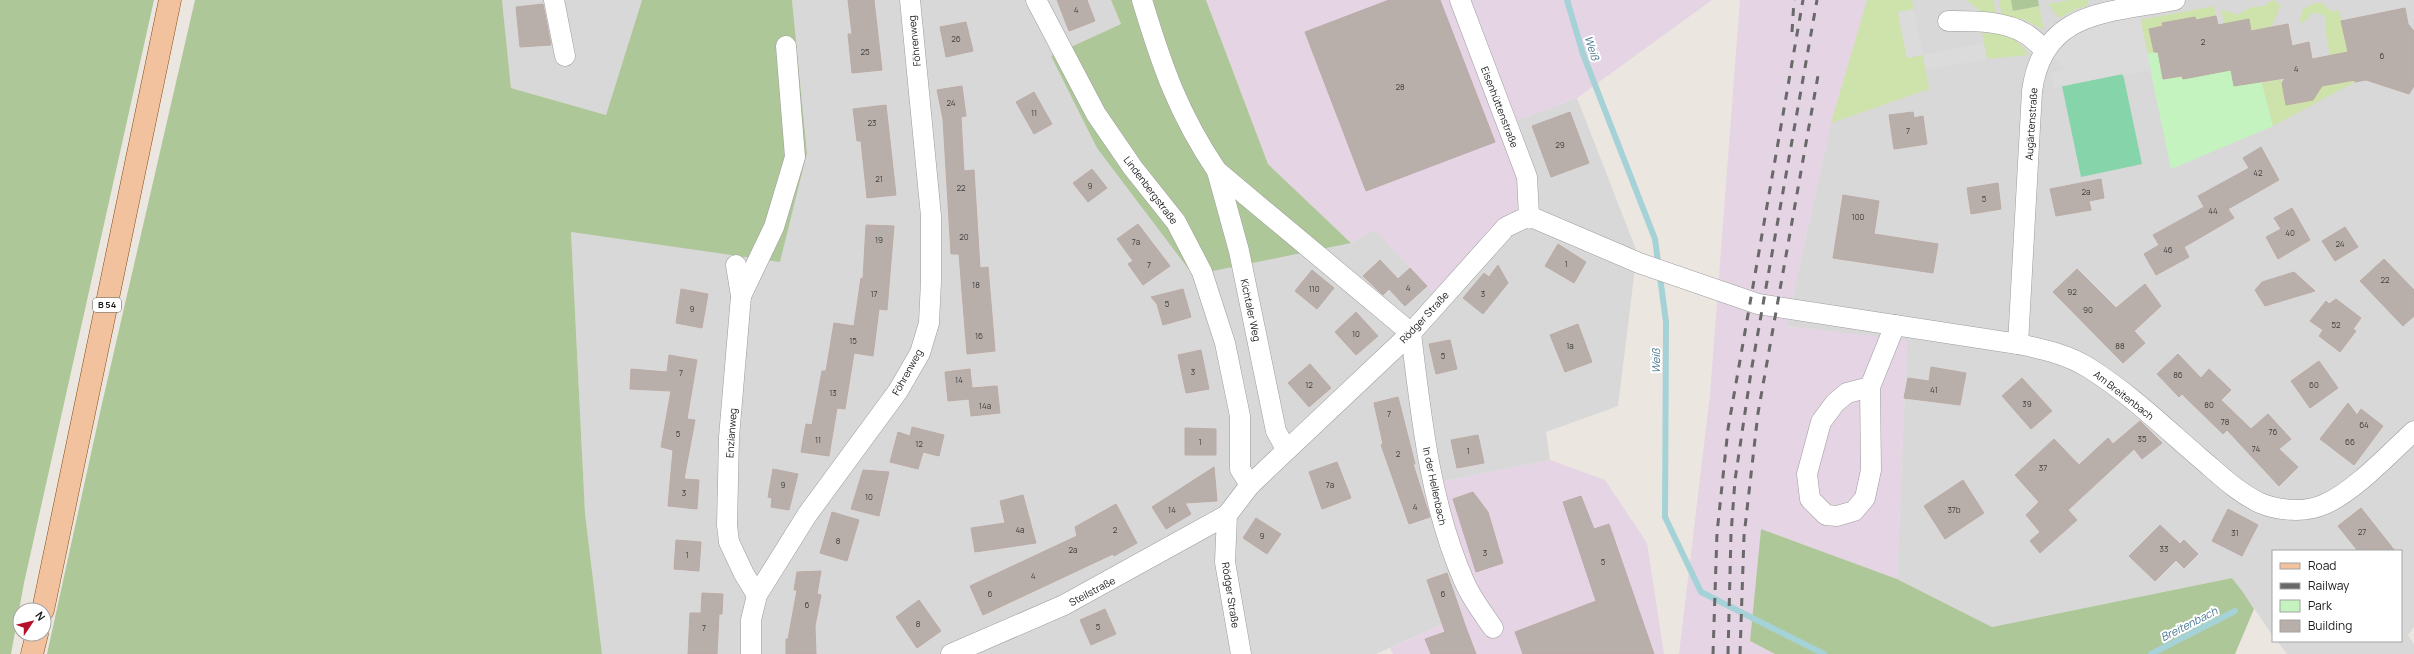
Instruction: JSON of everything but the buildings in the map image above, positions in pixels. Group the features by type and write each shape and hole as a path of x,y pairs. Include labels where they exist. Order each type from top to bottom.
{"main road":[{"name":"B 54","path":"45,602 170,0"},
{"path":"32,654 35,642"}],"street":[{"path":"554,0 565,56"},
{"name":"Föhrenweg","path":"751,654 751,620 757,595 807,515 898,391 920,353 928,323 931,281 931,216 910,0"},
{"name":"Lindenbergstraße","path":"1036,0 1096,114 1133,168 1176,222 1202,272 1225,343 1240,416 1240,469 1250,485"},
{"name":"Kichtaler Weg","path":"1142,0 1162,67 1179,106 1200,145 1217,171 1410,333"},
{"name":"Eisenhüttenstraße","path":"1460,0 1527,177 1528,216"},
{"name":"Augärtenstraße","path":"2018,344 2032,91 2035,73 2045,50 2064,29 2079,20 2175,0"},
{"path":"1948,21 1980,21 2015,28 2028,34 2045,50"},
{"path":"741,296 774,227 795,157 786,46"},
{"name":"Kichtaler Weg","path":"1217,171 1239,251 1276,431 1286,449"},
{"name":"Rödger Straße","path":"1241,654 1226,562 1227,515 1250,485 1286,449 1410,333 1506,226 1528,216"},
{"name":"Am Breitenbach","path":"1528,216 1639,263 1758,304 2018,344 2053,352 2088,367 2129,396 2240,492 2262,504 2284,510 2307,509 2326,504 2363,477 2414,431"},
{"name":"Enzianweg","path":"736,265 741,296 729,437 727,526 729,542 744,574 757,595"},
{"path":"1870,387 1847,393 1835,403 1821,422 1807,474 1810,499 1826,515 1837,516 1854,511 1865,498 1871,470 1870,387 1895,325"},
{"name":"In der Hellenbach","path":"1410,333 1426,442 1444,527 1464,583 1493,628"},
{"name":"Steilstraße","path":"951,654 1064,605 1227,515"}],"shaded area":[{"path":"502,0 642,0 606,115 511,88"},
{"path":"792,0 1111,0 1121,24 1051,56 1351,243 1375,229 1440,300 1507,124 1577,98 1637,252 1618,406 1546,432 1550,460 1425,485 1463,615 1376,654 602,654 585,513 571,232 780,261 807,153"},
{"path":"1206,0 1712,0 1577,98 1507,124 1529,216 1440,300 1375,230 1351,243 1268,164"},
{"path":"1740,0 1867,0 1831,123 1786,326 1907,340 1897,579 1761,529 1750,641 1775,654 1679,654 1710,395"},
{"path":"1867,0 2414,0 2414,627 2408,635 2414,644 2414,654 2287,654 2278,642 2402,642 2402,550 2272,550 2272,635 2232,578 1992,627 1897,579 1907,341 1786,326 1831,123"},
{"path":"2138,7 2151,70 2123,76 2122,74 2054,88 2051,73 2065,69 2045,50 2051,41"},
{"path":"1914,9 1923,55 1907,58 1898,13"},
{"path":"1984,43 1987,59 1926,70 1923,55"},
{"path":"1550,460 1605,480 1647,543 1664,654 1393,654 1390,648 1463,615 1425,485"}],"green space":[{"path":"0,0 154,0 21,602 12,602 13,642 11,654 0,654"},
{"path":"195,0 502,0 511,88 606,115 642,0 792,0 807,153 780,262 571,232 585,513 602,654 47,654 50,642 52,642 52,631 101,408"},
{"path":"1111,0 1206,0 1268,164 1351,243 1193,275 1097,148 1051,56 1121,24"},
{"path":"1867,0 1912,0 1914,9 1898,12 1907,58 1923,55 1929,89 1831,123"},
{"path":"1966,0 1993,0 1997,16 1982,12"},
{"path":"1999,0 2011,0 2014,11 2039,6 2044,30 2023,19 2002,17"},
{"path":"2011,0 2038,0 2039,6 2013,11"},
{"path":"2071,0 2087,0 2088,6 2078,8 2059,18 2048,4"},
{"path":"2272,0 2277,2 2281,7 2278,10 2278,13 2270,28 2251,31 2249,19 2224,24 2221,9 2237,15 2251,7 2264,6"},
{"path":"2315,3 2322,3 2332,12 2339,10 2355,82 2273,126 2261,83 2281,79 2285,97 2313,100 2322,86 2335,83 2325,29 2326,18 2322,14 2312,13 2305,21 2299,23 2303,9"},
{"path":"2214,6 2216,16 2196,20 2195,17 2163,23 2163,26 2149,29 2154,52 2147,54 2140,20"},
{"path":"1982,33 2008,37 2019,44 2028,55 1987,59"},
{"path":"2158,52 2164,79 2182,76 2183,79 2206,75 2226,67 2261,80 2273,126 2171,169 2147,54"},
{"path":"2123,74 2142,164 2081,177 2062,86"},
{"path":"1761,529 1897,579 1992,627 2232,578 2254,609 2235,654 1775,654 1750,641"}],"waterway":[{"name":"Weiß","path":"1567,0 1583,54 1655,239 1666,322 1665,517 1701,592 1824,654"},
{"name":"Breitenbach","path":"2151,654 2235,611"}],"railway":[{"path":"1792,32 1794,0"},
{"path":"1713,654 1717,533 1728,429 1803,0"},
{"path":"1728,654 1731,534 1735,480 1751,372 1817,0"},
{"path":"1740,654 1744,536 1758,413 1819,70"}]}
